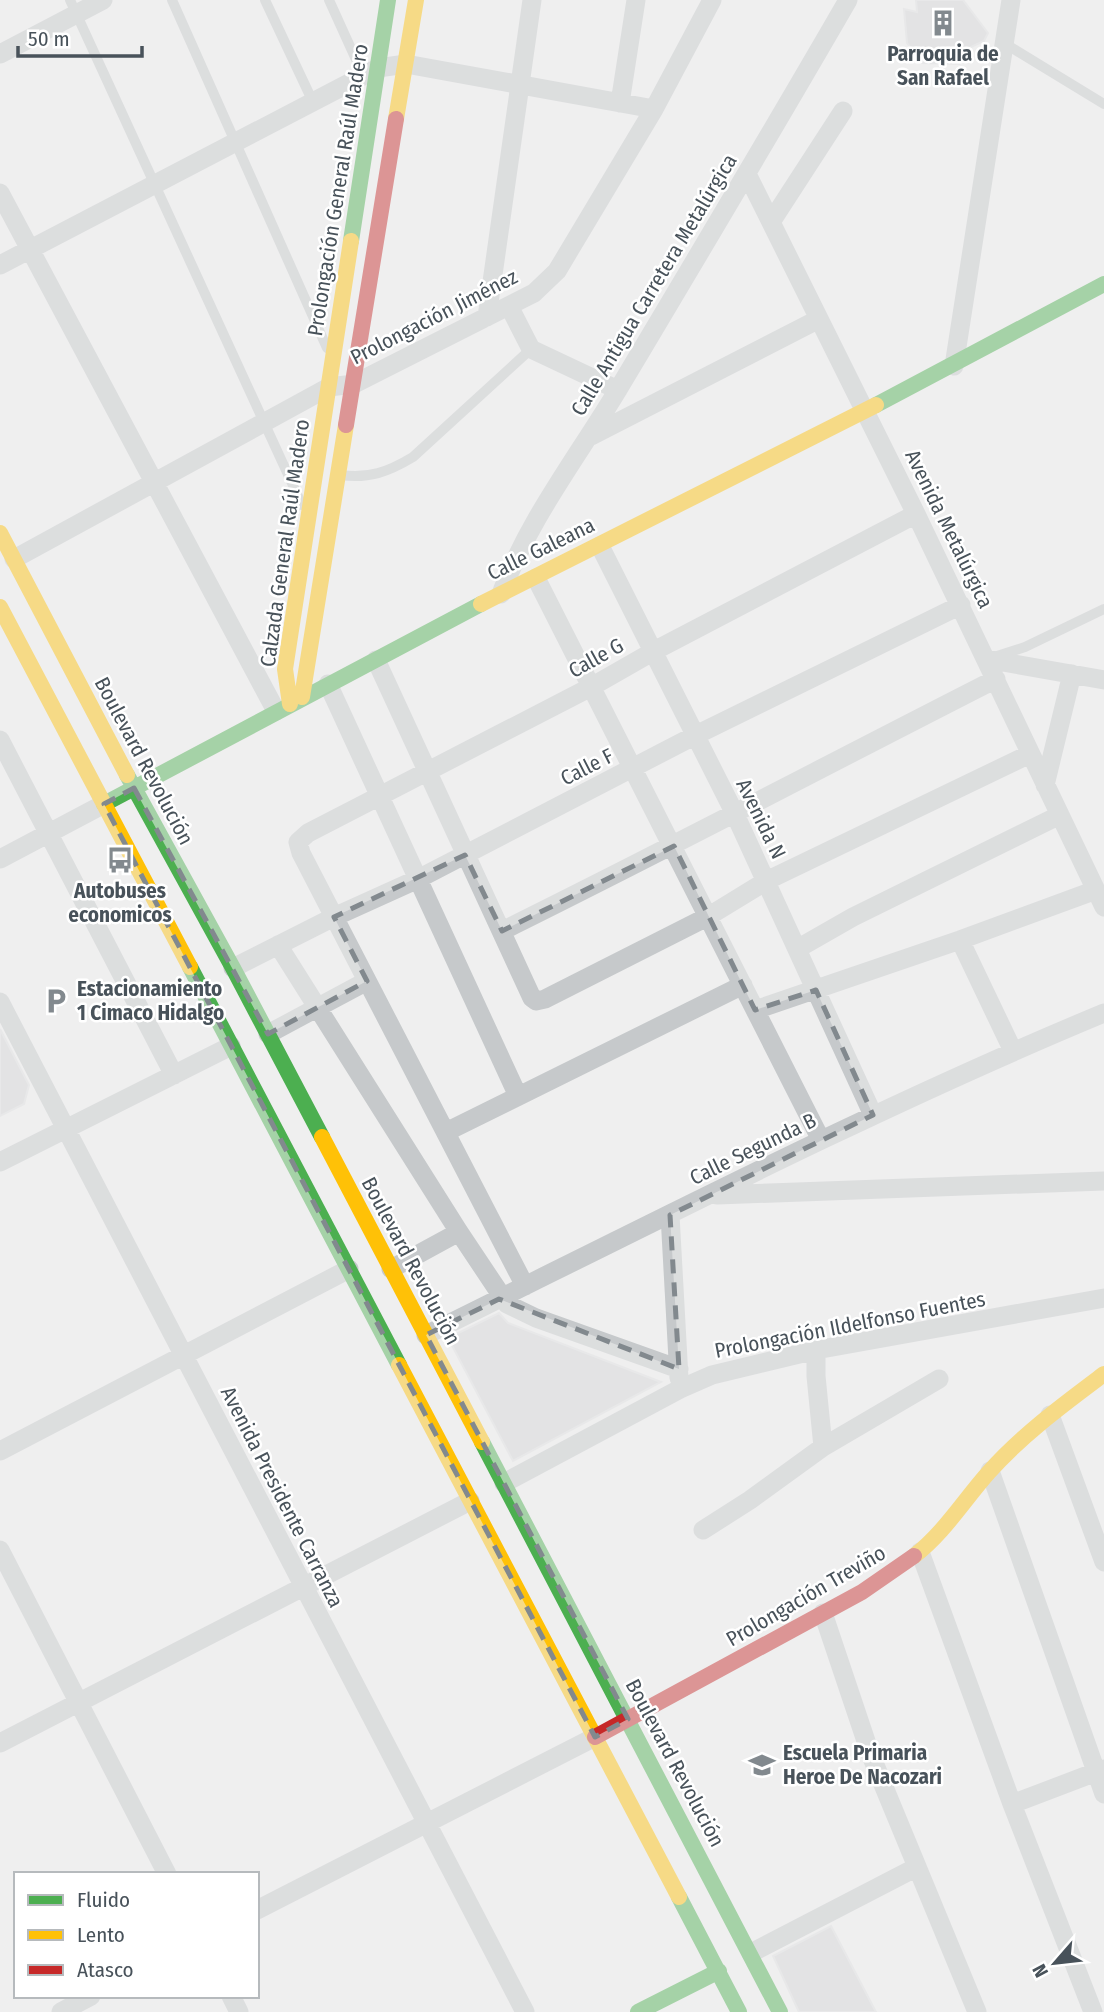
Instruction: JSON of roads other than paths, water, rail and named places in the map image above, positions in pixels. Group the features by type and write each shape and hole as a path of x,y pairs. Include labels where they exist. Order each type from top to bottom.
{"main road":[{"name":"Prolongación General Raúl Madero","path":"328,387 370,72 388,0"},
{"path":"354,384 416,0"},
{"name":"Calle Galeana","path":"104,804 501,594 954,366 1104,284"},
{"name":"Calzada General Raúl Madero","path":"289,704 339,475 354,384"},
{"name":"Calzada General Raúl Madero","path":"289,704 285,669 328,387"},
{"name":"Boulevard Revolución","path":"0,533 134,788 268,1034 780,2012"},
{"path":"0,607 739,2012"},
{"name":"Prolongación Treviño","path":"595,1737 871,1587 920,1552 990,1471 1050,1415 1104,1376"},
{"path":"638,2012 719,1971"}],"street":[{"path":"0,54 73,7 103,0"},
{"path":"487,317 532,0"},
{"path":"620,103 636,0"},
{"name":"Prolongación Jiménez","path":"14,559 328,387 354,384 534,293 557,271 654,109 712,0"},
{"name":"Calle Antigua Carretera Metalúrgica","path":"501,594 514,562 539,515 618,390 848,0"},
{"path":"954,366 1011,0"},
{"path":"0,265 370,72 406,64 654,109"},
{"path":"771,222 843,111"},
{"name":"Avenida Metalúrgica","path":"747,174 961,605 1060,816 1099,887"},
{"path":"0,193 155,483 289,704"},
{"path":"509,306 531,349 618,390"},
{"path":"590,436 819,319"},
{"name":"Calle G","path":"334,917 298,846 301,836 592,687 654,651 916,514"},
{"name":"Avenida N","path":"600,546 734,813 873,1115"},
{"path":"536,578 821,1140"},
{"name":"Calle F","path":"233,968 334,917 418,879 694,736 961,605"},
{"path":"986,659 1104,680"},
{"path":"376,660 532,998 537,1001 709,916 766,881 1030,754"},
{"path":"1045,785 1072,674"},
{"path":"502,931 674,846 996,679"},
{"path":"328,684 518,1096"},
{"path":"0,740 174,1074"},
{"name":"Calle Galeana","path":"0,859 104,804"},
{"path":"797,948 853,917 1060,816"},
{"path":"755,1010 960,940 1099,887"},
{"path":"334,917 525,1286"},
{"path":"960,940 1013,1051"},
{"path":"278,945 459,1232 508,1304 536,1318 679,1369"},
{"path":"268,1034 367,981"},
{"path":"446,1132 743,985"},
{"name":"Avenida Presidente Carranza","path":"0,1002 525,2012"},
{"name":"Calle Segunda B","path":"426,1335 873,1115 1104,1013"},
{"path":"0,1162 231,1046"},
{"path":"707,1196 1104,1181"},
{"path":"670,1215 680,1389"},
{"path":"391,1269 459,1232"},
{"path":"0,1451 349,1269"},
{"name":"Prolongación Ildelfonso Fuentes","path":"504,1483 680,1389 712,1375 816,1350 1104,1298"},
{"path":"816,1350 822,1447"},
{"path":"703,1530 750,1500 822,1447 939,1379"},
{"path":"1050,1415 1104,1562"},
{"path":"990,1471 1100,1771 1104,1794"},
{"path":"0,1743 471,1501"},
{"path":"0,1550 166,1872"},
{"path":"920,1552 1012,1804 1093,2012"},
{"path":"823,1614 870,1754 977,2012"},
{"path":"259,1909 595,1737"},
{"path":"1012,1804 1100,1771"},
{"path":"751,1953 917,1867"},
{"path":"61,2012 87,1998"}],"lane":[{"path":"172,0 332,363"},
{"path":"265,0 313,102"},
{"path":"329,0 370,72"},
{"path":"73,7 308,518"},
{"path":"1004,43 1104,104"},
{"path":"339,475 357,478 375,476 413,457 531,349"},
{"path":"986,659 1025,648 1104,609"}],"place":[{"name":"Parroquia de San Rafael","path":"943,23"},
{"name":"Autobuses economicos","path":"120,860"},
{"name":"Estacionamiento 1 Cimaco Hidalgo","path":"56,1001"},
{"name":"Escuela Primaria Heroe De Nacozari","path":"762,1765"}]}
